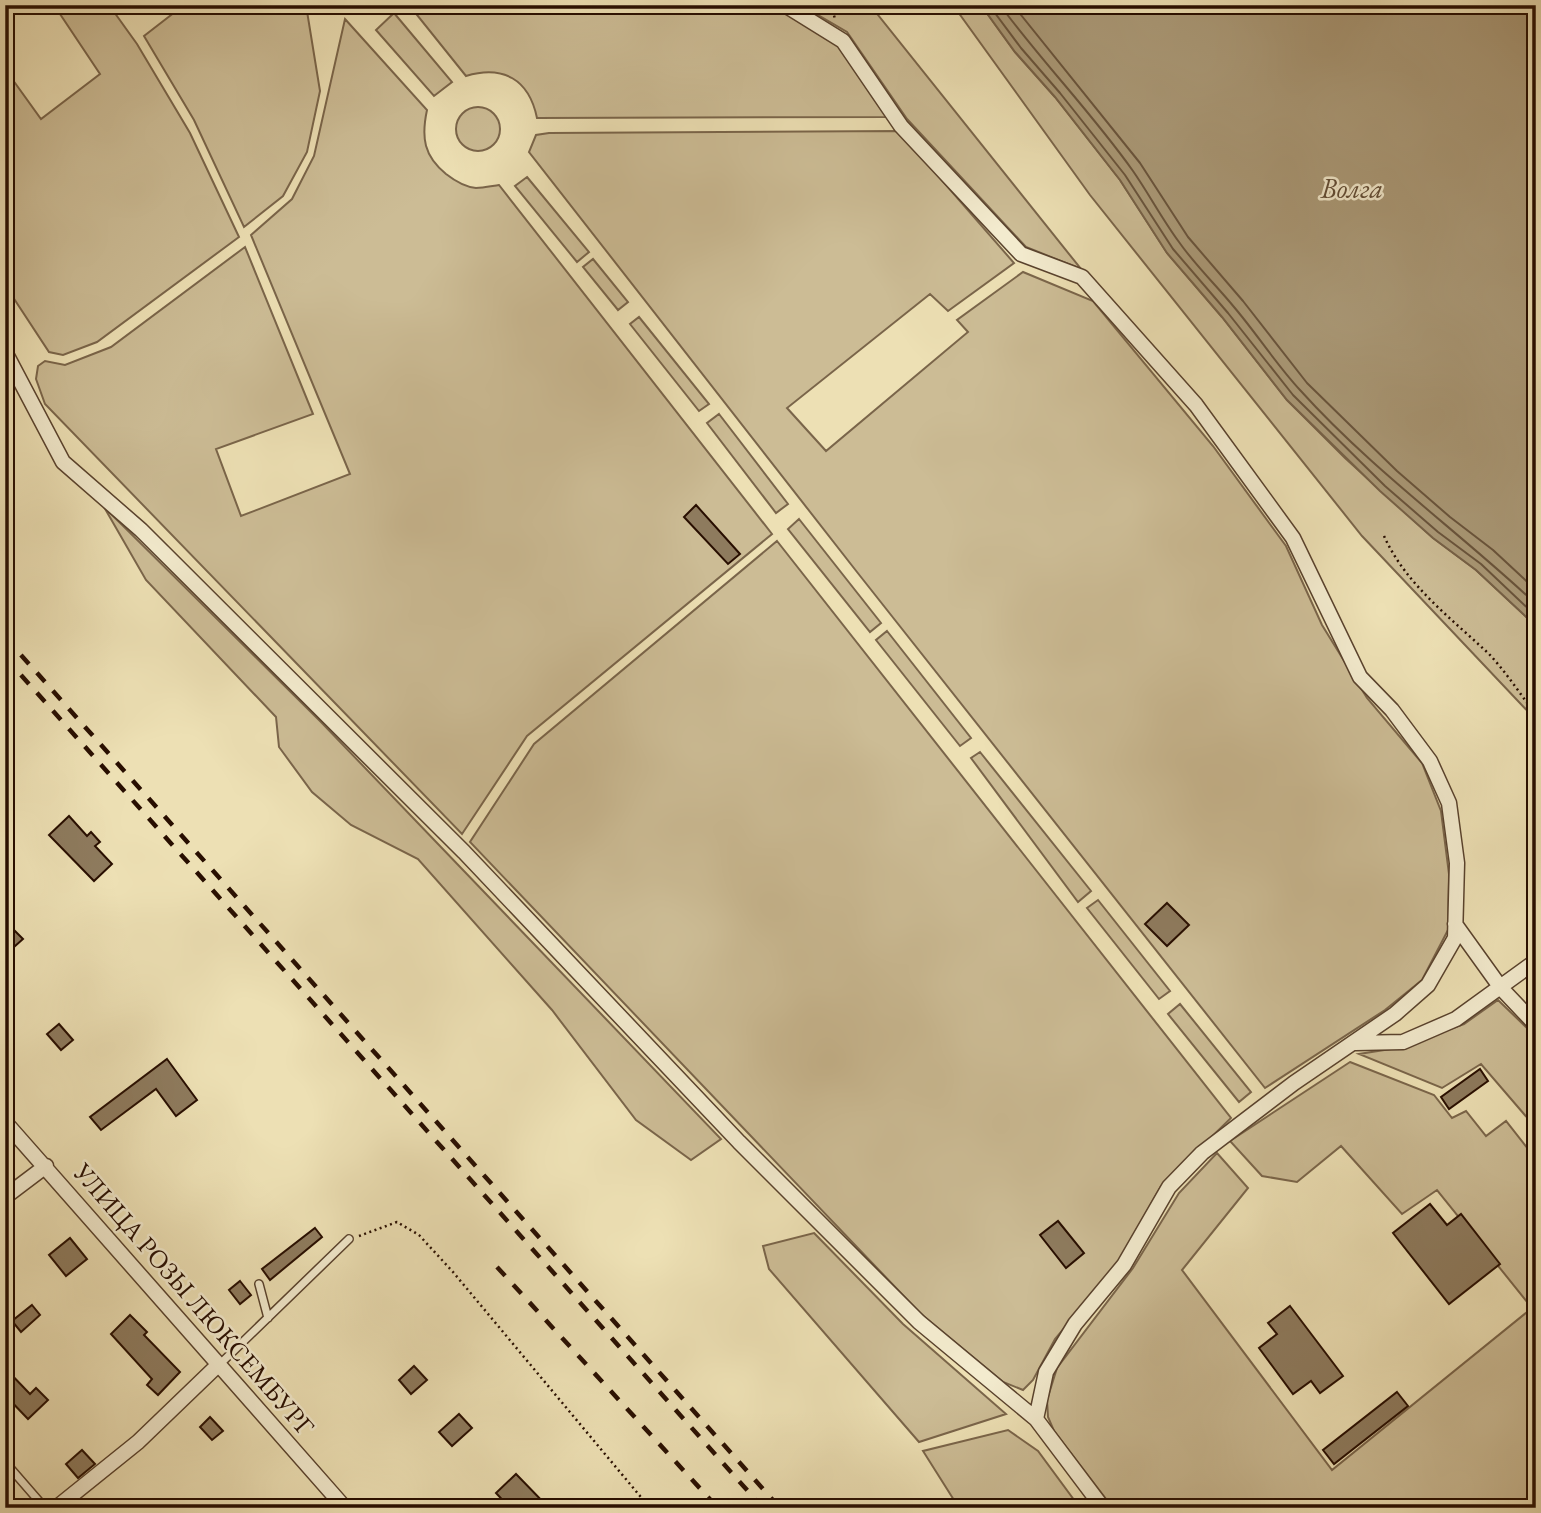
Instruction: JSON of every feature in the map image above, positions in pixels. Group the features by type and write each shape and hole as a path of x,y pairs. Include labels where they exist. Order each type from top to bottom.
{"street":[{"path":"785,5 843,41 901,126 1021,254 1082,277 1196,405 1293,538 1360,677 1392,710 1430,761 1449,803 1457,863 1455,939 1428,985 1395,1014 1294,1083 1202,1153 1169,1187 1124,1265 1075,1324 1046,1372 1036,1419"},
{"path":"5,352 63,462 141,530 464,852 739,1142 919,1322 1036,1419 1103,1508"},
{"path":"1455,923 1501,988 1536,1025"},
{"path":"1355,1043 1403,1042 1456,1019 1536,961"},
{"name":"УЛИЦА РОЗЫ ЛЮКСЕМБУРГ","path":"5,1122 345,1508"},
{"path":"5,1197 46,1166"},
{"path":"56,1508 138,1442 218,1365"}],"lane":[{"path":"218,1365 349,1239"},
{"path":"259,1284 268,1318"},
{"path":"5,1462 45,1508"}],"path":[{"path":"1384,536 1394,559 1443,612 1491,656 1536,715"},
{"path":"349,1239 397,1222 419,1235 650,1508"}],"shaded area":[{"path":"54,5 109,5 137,44 190,133 239,237 97,342 63,355 49,352 5,285 5,69 41,119 100,74"},
{"path":"184,5 306,5 320,91 307,152 283,196 244,227 194,120 144,36"},
{"path":"409,5 501,5 506,12 516,5 774,5 837,43 888,117 537,118 528,93 512,78 492,72 466,76"},
{"path":"801,5 870,5 1081,269 1026,247 907,119 847,32"},
{"path":"953,5 981,5 1015,52 1055,97 1120,180 1167,253 1222,317 1287,400 1345,458 1433,538 1476,570 1536,626 1536,720 1362,536 1090,195"},
{"path":"394,13 452,82 434,96 376,30"},
{"path":"345,19 427,110 425,138 433,160 446,174 464,185 476,188 499,185 772,534 527,736 462,834 45,404 36,379 38,366 45,361 65,365 111,347 245,247 313,414 216,449 241,516 350,474 251,235 292,199 314,156"},
{"path":"478,107 494,113 500,129 494,145 478,151 462,145 456,129 462,113"},
{"path":"899,131 1014,263 948,311 930,294 787,408 826,451 968,332 957,320 1023,272 1093,301 1213,446 1286,546 1322,625 1367,698 1422,763 1441,811 1449,874 1448,930 1422,980 1385,1010 1265,1088 529,152 536,135 549,133"},
{"path":"527,177 589,252 577,262 515,186"},
{"path":"593,259 628,302 618,310 583,267"},
{"path":"639,317 709,404 699,411 630,324"},
{"path":"719,414 788,504 776,513 707,423"},
{"path":"104,507 321,722 721,1139 691,1160 636,1120 552,1010 418,859 351,825 312,792 279,747 276,717 146,580"},
{"path":"799,519 881,623 870,632 788,529"},
{"path":"777,541 1231,1118 1161,1186 1115,1268 1055,1339 1033,1380 1023,1390 1003,1382 920,1313 470,842 534,744"},
{"path":"887,631 971,738 960,746 876,640"},
{"path":"980,752 1091,891 1078,902 971,758"},
{"path":"1098,900 1170,991 1159,999 1087,908"},
{"path":"1498,1000 1536,1034 1536,1128 1481,1064 1442,1088 1359,1054 1397,1048 1464,1024"},
{"path":"1180,1004 1251,1092 1239,1102 1168,1014"},
{"path":"1350,1062 1434,1095 1452,1118 1466,1111 1486,1136 1506,1121 1536,1159 1536,1508 1113,1508 1054,1431 1048,1417 1047,1400 1057,1368 1133,1268 1179,1193 1217,1153 1248,1188 1182,1270 1332,1470 1532,1308 1437,1190 1402,1214 1341,1146 1297,1182 1262,1176 1230,1141"},
{"path":"814,1233 903,1324 1006,1414 919,1442 769,1269 763,1246"},
{"path":"1008,1430 1038,1451 1080,1508 959,1508 923,1451"}],"water":[{"name":"Волга","path":"981,5 1536,5 1536,626 1476,570 1433,538 1380,491 1287,400 1222,317 1167,253 1120,180 1055,97 1015,52"}],"building":[{"path":"696,505 740,554 728,564 684,517"},
{"path":"69,816 87,836 91,832 100,842 95,846 112,864 94,881 49,835"},
{"path":"1167,903 1189,925 1167,946 1145,924"},
{"path":"5,921 23,939 5,955"},
{"path":"59,1024 73,1040 61,1050 47,1034"},
{"path":"167,1059 197,1100 176,1116 156,1089 101,1130 90,1117"},
{"path":"1480,1069 1488,1081 1449,1109 1441,1097"},
{"path":"1430,1204 1447,1225 1461,1214 1500,1264 1449,1304 1393,1233"},
{"path":"1058,1221 1084,1253 1066,1268 1040,1235"},
{"path":"315,1228 322,1237 270,1280 262,1269"},
{"path":"70,1238 87,1259 66,1276 49,1255"},
{"path":"240,1281 251,1295 240,1304 229,1290"},
{"path":"32,1305 40,1315 21,1332 12,1321"},
{"path":"1290,1306 1343,1376 1320,1393 1311,1381 1293,1394 1259,1348 1277,1334 1268,1323"},
{"path":"130,1315 147,1332 144,1335 180,1372 158,1395 147,1385 152,1379 111,1334"},
{"path":"414,1366 427,1380 411,1394 399,1380"},
{"path":"5,1368 30,1394 36,1388 48,1400 28,1419 5,1395"},
{"path":"1397,1392 1408,1406 1334,1464 1323,1450"},
{"path":"459,1414 472,1428 452,1446 439,1432"},
{"path":"210,1417 223,1431 212,1440 200,1427"},
{"path":"82,1450 95,1464 78,1478 66,1464"},
{"path":"516,1474 549,1508 510,1508 496,1493"}],"railway":[{"path":"5,637 780,1508"},
{"path":"5,657 763,1508"},
{"path":"497,1267 718,1508"}]}
